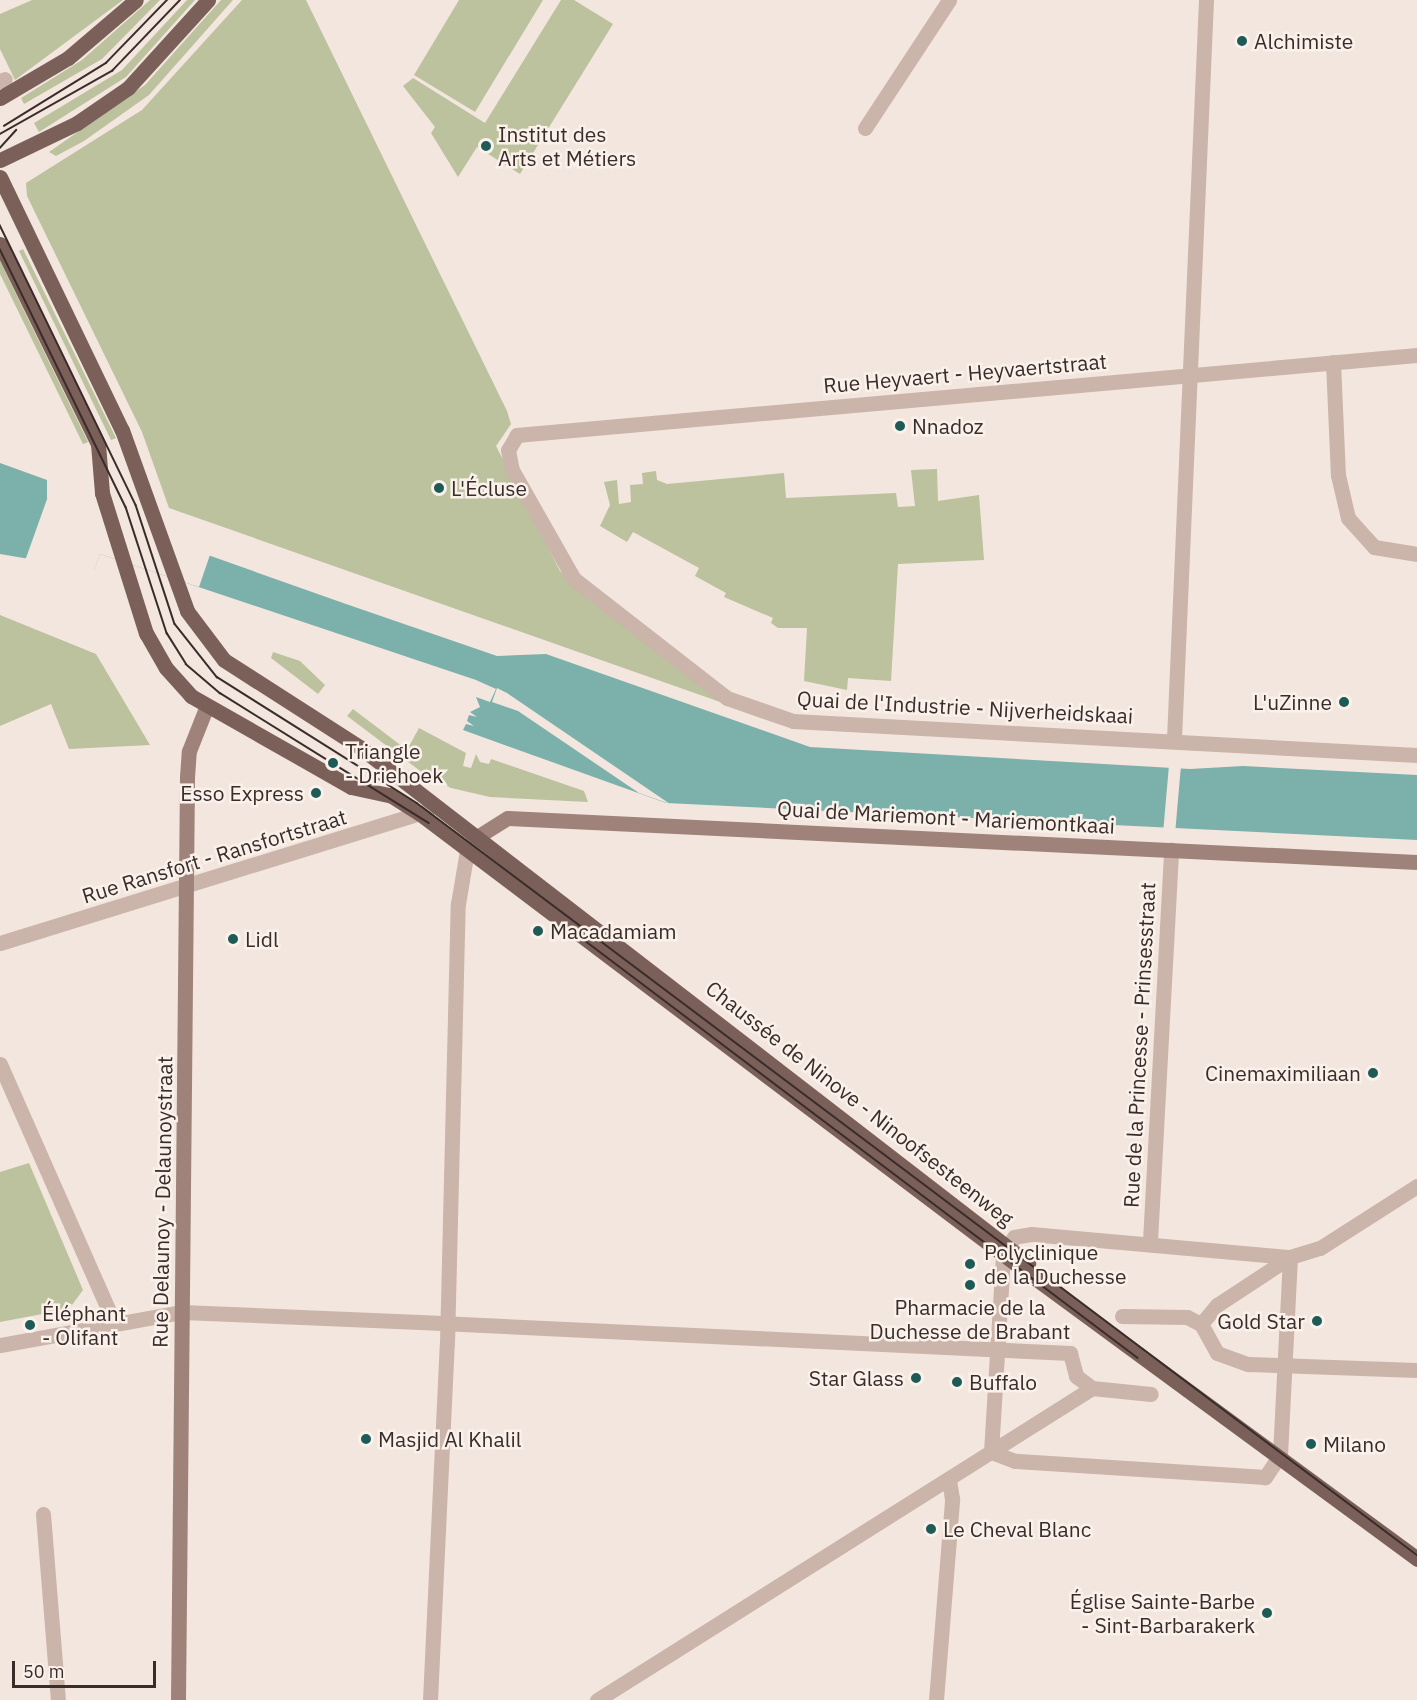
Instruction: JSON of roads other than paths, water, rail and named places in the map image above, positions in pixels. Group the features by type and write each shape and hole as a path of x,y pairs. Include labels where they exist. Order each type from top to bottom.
{"main road":[{"path":"0,98 68,58 136,0"},
{"path":"0,160 77,123 128,88 208,0"},
{"name":"Chaussée de Ninove - Ninoofsesteenweg","path":"0,177 122,430 198,631 235,670 361,748 440,808 472,843"},
{"name":"Chaussée de Ninove - Ninoofsesteenweg","path":"0,244 98,444 102,493 125,563 155,651 176,681 206,708 351,787 390,795 472,843 1005,1249 1081,1312 1280,1455"},
{"path":"1280,1455 1417,1559"}],"street":[{"path":"865,128 949,0"},
{"path":"1174,739 1206,0"},
{"name":"Rue Heyvaert - Heyvaertstraat","path":"517,435 1189,374 1417,356"},
{"path":"1333,362 1338,475 1348,518 1374,547 1417,554"},
{"name":"Quai de l'Industrie - Nijverheidskaai","path":"517,435 508,450 512,470 565,569 727,698 813,724 1174,739 1417,755"},
{"name":"Rue Delaunoy - Delaunoystraat","path":"178,1700 185,888 189,750 206,708"},
{"name":"Rue Ransfort - Ransfortstraat","path":"0,943 440,808"},
{"name":"Quai de Mariemont - Mariemontkaai","path":"472,843 508,818 1417,862"},
{"path":"430,1700 446,1324 458,904 472,843"},
{"name":"Rue de la Princesse - Prinsesstraat","path":"1150,1241 1171,850"},
{"path":"0,1064 115,1325"},
{"path":"1201,1324 1217,1305 1290,1257 1320,1248 1417,1186"},
{"path":"991,1452 1005,1249 1031,1234 1150,1241 1290,1257"},
{"path":"991,1452 1015,1461 1265,1477 1280,1455 1290,1257"},
{"path":"0,1345 182,1312 1070,1353 1076,1376 1092,1388 1151,1394"},
{"path":"1122,1316 1187,1317 1201,1324 1217,1353 1227,1360 1285,1365 1417,1370"},
{"path":"597,1700 1092,1388"},
{"path":"936,1700 952,1499 949,1479"},
{"path":"43,1514 58,1700"}],"water":[{"path":"0,463 47,480 47,498 346,604 497,656 546,654 810,747 1190,769 1243,766 1417,775 1417,840 666,803 463,730 466,724 474,726 467,721 469,715 477,717 470,712 480,707 476,697 490,702 496,689 476,680 100,554 94,570 0,554"}],"tram line":[{"path":"4,126 106,63 167,0"},
{"path":"0,134 112,71 180,0"},
{"path":"0,148 16,130"},
{"path":"0,225 136,505 175,624 217,677 417,803 1417,1555"},
{"path":"0,249 126,507 167,633 186,664 220,693 429,823"},
{"path":"571,930 1138,1358"}],"place":[{"name":"Alchimiste","path":"1242,41"},
{"name":"Institut des Arts et Métiers","path":"486,146"},
{"name":"Nnadoz","path":"900,426"},
{"name":"L'Écluse","path":"439,488"},
{"name":"L'uZinne","path":"1344,702"},
{"name":"Triangle - Driehoek","path":"333,763"},
{"name":"Esso Express","path":"316,793"},
{"name":"Macadamiam","path":"538,931"},
{"name":"Lidl","path":"233,939"},
{"name":"Cinemaximiliaan","path":"1373,1073"},
{"name":"Polyclinique de la Duchesse","path":"970,1264"},
{"name":"Pharmacie de la Duchesse de Brabant","path":"970,1285"},
{"name":"Gold Star","path":"1317,1321"},
{"name":"Éléphant - Olifant","path":"30,1325"},
{"name":"Star Glass","path":"916,1378"},
{"name":"Buffalo","path":"957,1382"},
{"name":"Masjid Al Khalil","path":"366,1439"},
{"name":"Milano","path":"1311,1444"},
{"name":"Le Cheval Blanc","path":"931,1529"},
{"name":"Église Sainte-Barbe - Sint-Barbarakerk","path":"1267,1613"}]}
